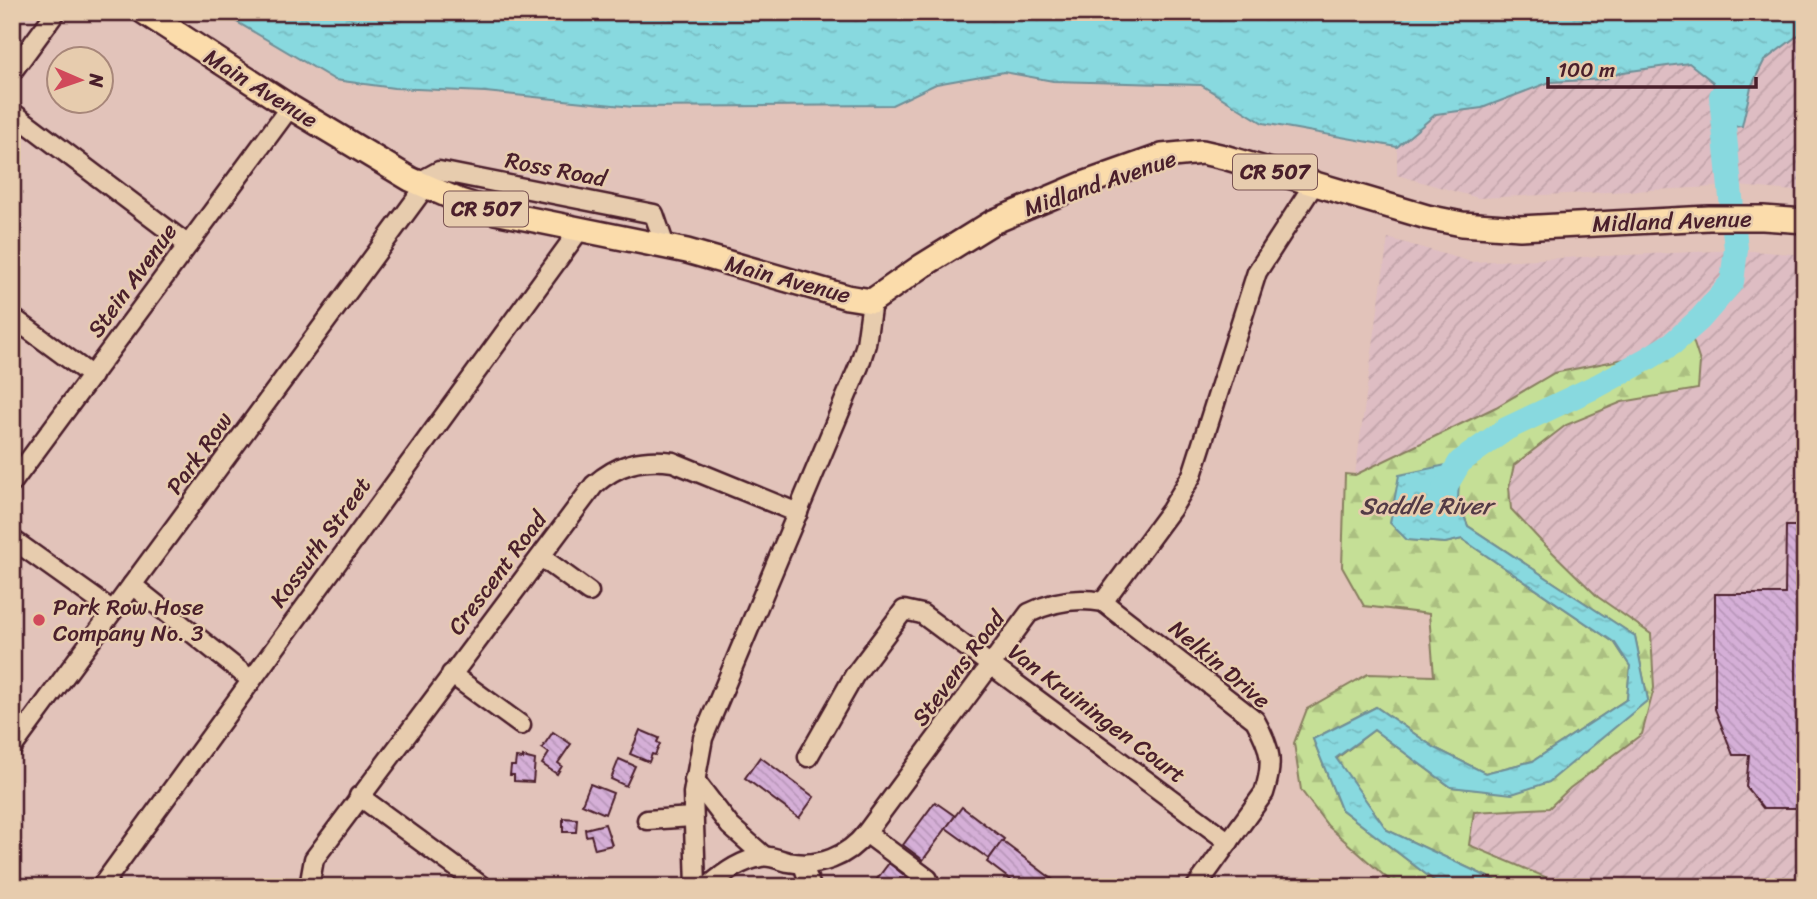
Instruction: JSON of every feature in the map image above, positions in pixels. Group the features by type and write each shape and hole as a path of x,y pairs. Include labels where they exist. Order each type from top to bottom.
{"main road":[{"name":"Main Avenue","path":"144,12 290,107 421,185 460,201 495,212 665,246 847,297 872,301"},
{"name":"Midland Avenue","path":"872,301 941,253 993,222 1083,184 1162,156 1202,152 1224,156 1427,218 1491,227 1709,218 1805,221"}],"street":[{"path":"12,72 56,12"},
{"name":"Stein Avenue","path":"12,483 290,107"},
{"path":"12,112 188,246"},
{"name":"Ross Road","path":"421,185 439,171 654,214 665,246"},
{"path":"1103,602 1171,510 1192,474 1256,272 1314,184"},
{"name":"Park Row","path":"12,748 421,185"},
{"name":"Kossuth Street","path":"101,887 581,228"},
{"name":"Main Avenue","path":"696,887 692,817 694,779 703,738 859,366 866,344 872,301"},
{"path":"12,317 92,376"},
{"name":"Crescent Road","path":"311,878 314,859 359,796 594,485 621,467 638,461 673,462 798,513"},
{"path":"12,539 113,611"},
{"path":"541,557 589,592"},
{"path":"132,586 250,679"},
{"name":"Stevens Road","path":"694,779 730,826 764,856 803,865 841,856 866,832 1029,614 1046,604 1068,600 1103,602"},
{"name":"Nelkin Drive","path":"1103,602 1255,720 1266,740 1271,758 1264,793 1196,887"},
{"name":"Van Kruiningen Court","path":"808,757 854,676 904,610 922,614 1229,842"},
{"path":"452,674 521,725"},
{"path":"359,796 483,887"},
{"path":"647,820 692,817"},
{"path":"866,832 928,878"},
{"path":"708,887 729,869 764,856"},
{"path":"803,865 811,887"}],"shaded area":[{"path":"1805,30 1805,192 1738,186 1478,198 1397,175 1397,147 1436,114 1482,108 1550,82 1604,79 1623,72 1689,63 1713,82 1721,128 1742,126 1751,87 1764,61"},
{"path":"1388,238 1472,262 1739,250 1805,255 1805,887 1569,887 1469,844 1474,812 1549,808 1570,788 1651,634 1598,597 1511,509 1509,487 1514,465 1566,425 1622,402 1698,389 1685,320 1649,351 1630,358 1554,373 1496,407 1355,475"}],"green space":[{"path":"1686,319 1700,362 1698,389 1622,402 1566,425 1514,465 1509,487 1511,509 1539,539 1598,597 1651,634 1654,688 1642,734 1570,788 1549,808 1474,812 1469,845 1569,887 1509,887 1387,830 1336,759 1374,730 1451,787 1512,793 1648,700 1635,636 1468,526 1458,500 1407,540 1445,543 1462,539 1615,643 1630,666 1627,699 1533,761 1485,773 1435,748 1376,707 1313,739 1341,809 1446,887 1397,887 1328,826 1301,790 1294,743 1307,709 1368,674 1434,676 1429,614 1364,606 1342,567 1345,474 1355,475 1496,407 1554,373 1630,358 1649,351"}],"water":[{"path":"220,12 1805,12 1805,30 1764,61 1751,87 1742,126 1721,128 1713,82 1689,63 1623,72 1604,79 1550,82 1482,108 1436,114 1397,147 1263,123 1201,85 1053,81 1004,72 936,84 892,105 633,107 485,92 394,88 335,80"},
{"name":"Saddle River","path":"1460,462 1458,500 1468,526 1635,636 1648,700 1549,782 1512,794 1451,787 1374,730 1336,758 1387,830 1509,887 1446,887 1436,882 1341,809 1313,739 1376,707 1435,748 1485,773 1533,761 1627,699 1630,666 1615,643 1462,539 1445,543 1407,540 1390,523 1399,475"}],"building":[{"path":"1786,526 1805,526 1805,808 1763,808 1746,787 1749,755 1733,755 1715,709 1715,594 1785,594"},
{"path":"640,730 659,738 657,742 660,744 649,762 630,754"},
{"path":"553,732 571,744 558,763 562,766 557,774 542,764 549,753 542,748"},
{"path":"760,757 814,797 799,818 745,778"},
{"path":"516,758 535,760 533,782 514,781 514,775 510,775"},
{"path":"619,759 635,766 626,786 611,779"},
{"path":"590,784 613,793 605,814 582,804"},
{"path":"935,802 955,816 923,860 903,845"},
{"path":"962,807 1004,839 989,859 946,828"},
{"path":"563,818 577,819 576,832 563,832"},
{"path":"605,824 612,845 595,849 591,835 586,836 585,829"},
{"path":"1002,841 1056,882 1052,887 1020,887 987,862"},
{"path":"889,863 909,879 903,887 871,887"}],"waterway":[{"name":"Saddle River","path":"1444,489 1460,462 1506,429 1599,385 1673,343 1700,319 1732,282 1736,249 1721,96"}],"place":[{"name":"Park Row Hose Company No. 3","path":"39,620"}]}
